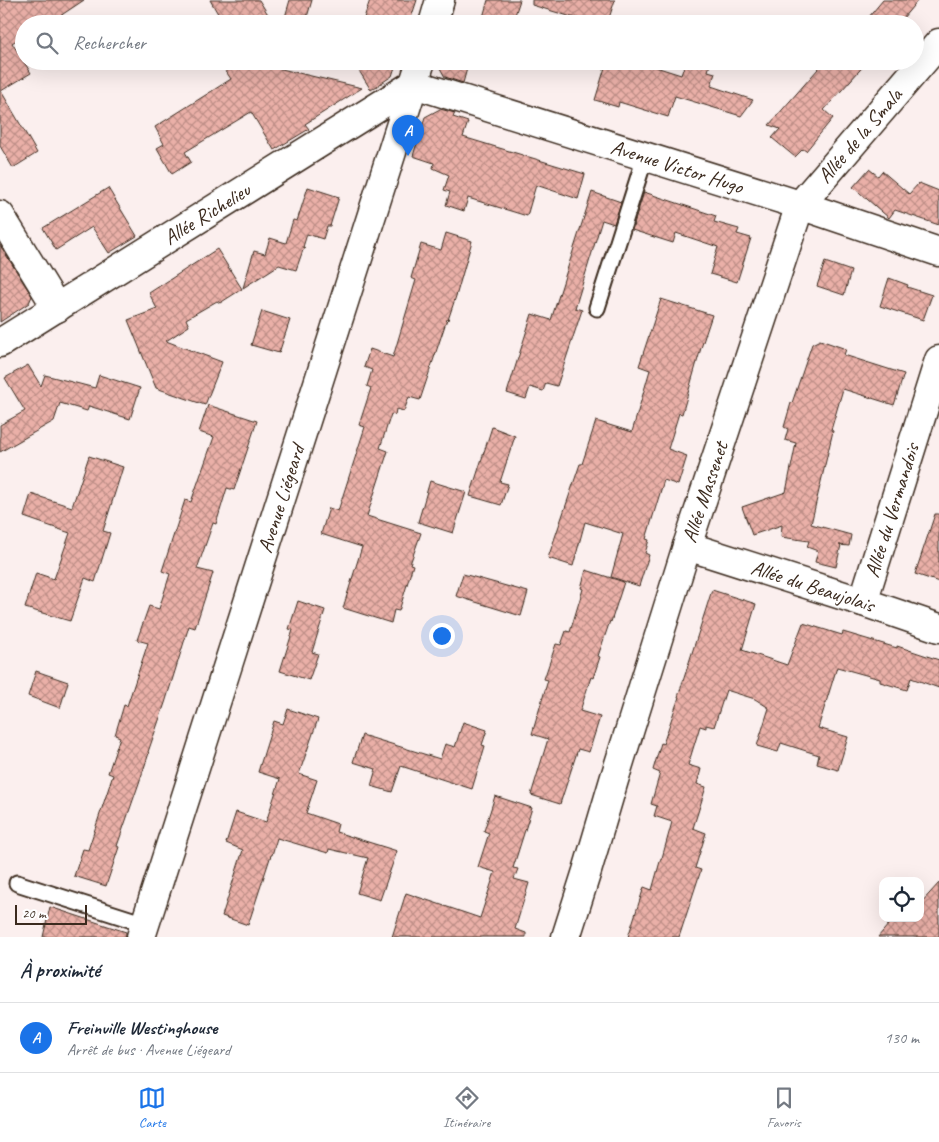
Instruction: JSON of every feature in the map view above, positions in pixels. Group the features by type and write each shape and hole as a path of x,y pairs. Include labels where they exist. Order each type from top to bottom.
{"street":[{"path":"435,15 440,0"},
{"name":"Allée de la Smala","path":"924,60 939,43"},
{"name":"Allée de la Smala","path":"800,205 916,70"},
{"name":"Avenue Victor Hugo","path":"418,73 645,157 800,205 939,252"},
{"name":"Allée Richelieu","path":"0,343 57,308 418,73"},
{"name":"Avenue Liégeard","path":"143,930 418,73"},
{"name":"Allée Massenet","path":"566,937 687,546 800,205"},
{"path":"0,215 57,308"},
{"name":"Allée du Vermandois","path":"863,602 939,360"},
{"name":"Allée du Beaujolais","path":"687,546 939,628"}],"lane":[{"path":"597,308 645,157"},
{"path":"17,883 143,930"}],"building":[{"path":"0,0 84,0 62,15 15,15 15,41 12,43 15,48 15,70 29,70 31,73 1,91 37,153 13,168 0,146"},
{"path":"210,0 259,0 268,15 219,15"},
{"path":"290,0 312,0 308,15 286,15"},
{"path":"370,0 417,0 412,15 365,15"},
{"path":"488,0 520,0 515,15 484,15"},
{"path":"532,0 615,0 610,15 565,15 532,5"},
{"path":"883,0 918,0 906,15 870,15"},
{"path":"225,70 286,70 362,88 305,124 309,129 274,150 251,112 185,152 191,162 172,174 157,148 164,144 155,127 231,79"},
{"path":"359,70 394,70 392,76 371,90"},
{"path":"441,70 467,70 463,83 445,77"},
{"path":"604,70 665,70 681,75 683,70 708,70 715,73 711,86 753,100 741,116 675,96 668,117 619,102 618,107 595,100"},
{"path":"817,70 860,70 824,110 833,118 806,151 803,149 795,157 772,138 780,129 769,125"},
{"path":"440,109 455,113 453,117 468,122 463,137 585,174 578,199 536,185 527,216 468,198 464,211 446,205 450,192 444,190 449,175 433,168 434,163 413,156 425,117"},
{"path":"869,169 878,176 882,171 909,194 919,183 939,191 939,225 895,210 889,218 853,187"},
{"path":"308,187 339,197 330,226 327,226 323,239 307,234 303,247 306,248 303,250 296,270 279,265 243,288 254,251 265,254 270,238 286,243 293,220 297,221"},
{"path":"108,188 137,236 109,253 92,227 56,250 43,228"},
{"path":"592,192 621,202 614,224 602,220 575,308 582,310 557,386 546,383 543,391 530,387 526,399 507,393 532,314 551,320"},
{"path":"644,192 716,216 714,222 739,229 737,234 751,238 737,282 710,274 718,247 676,233 673,243 632,230"},
{"path":"446,233 472,241 457,293 420,400 409,397 404,411 396,409 395,415 391,414 380,448 388,451 367,516 421,533 410,564 413,565 399,611 394,610 391,623 343,608 362,547 321,534 329,508 338,511 365,427 359,425 371,388 367,386 372,370 364,367 370,349 393,357 416,280 411,278 421,244 441,250"},
{"path":"0,245 32,296 29,303 0,322"},
{"path":"217,249 242,289 220,303 217,301 186,319 189,326 166,341 222,362 205,405 156,388 128,320 157,309 149,293"},
{"path":"825,262 851,271 844,295 817,286"},
{"path":"889,278 908,285 907,287 932,295 923,320 880,306"},
{"path":"661,299 712,315 682,414 679,413 668,449 687,456 678,485 664,480 646,539 649,540 645,553 649,555 639,586 611,577 623,534 585,522 573,566 548,558 596,421 632,432 650,370 639,366"},
{"path":"262,311 290,320 279,353 251,345"},
{"path":"820,340 846,349 844,355 904,374 894,405 843,389 831,430 833,431 811,524 851,535 849,546 841,545 836,567 815,562 818,551 807,547 809,541 781,537 782,525 752,535 742,507 786,492 796,443 785,440 788,429 784,427 812,344"},
{"path":"28,365 41,386 45,375 95,388 99,375 140,388 130,419 89,406 87,411 60,403 54,421 0,452 0,425 25,411 5,378"},
{"path":"208,405 257,421 234,490 227,488 216,524 213,523 197,569 213,573 195,628 189,626 117,846 119,847 106,886 74,876 83,849 88,850 113,775 108,773 120,737 115,735 124,705 127,706 148,643 137,640 149,606 159,609 170,574 162,571 185,500 191,502 214,437 199,432"},
{"path":"492,427 515,436 500,482 508,484 501,505 470,496"},
{"path":"89,456 123,467 103,531 110,533 95,582 85,578 70,621 25,608 36,573 54,579 70,533 24,517 31,494 72,507"},
{"path":"430,481 466,492 453,533 418,522"},
{"path":"935,514 939,514 939,582 915,574"},
{"path":"586,570 624,582 598,656 600,657 593,678 591,677 580,711 600,717 589,752 578,749 560,804 531,795 548,739 532,734 548,680 544,679 556,644 561,645 566,631 570,632 583,589 581,588"},
{"path":"463,574 528,592 521,616 456,596"},
{"path":"712,590 756,604 742,650 787,665 803,623 842,635 843,632 897,648 897,646 939,660 939,688 911,678 907,690 880,682 880,679 837,667 818,728 848,737 838,770 817,764 819,755 781,743 778,752 757,746 769,708 755,699 726,690 714,727 706,725 706,728 700,726 688,765 701,769 697,784 706,787 693,828 706,833 695,868 701,870 679,937 628,937 644,887 652,890 672,822 654,816 657,806 651,804 660,773 653,770 661,743 663,744 679,697"},
{"path":"298,601 325,610 312,652 318,654 309,680 280,671 293,630 289,629"},
{"path":"36,671 68,682 60,708 28,696"},
{"path":"288,709 318,719 299,774 317,780 306,813 338,824 336,832 397,851 380,900 357,893 368,858 329,849 328,853 277,838 248,925 222,916 243,850 226,843 236,812 266,822 280,779 258,772 274,721 283,724"},
{"path":"463,722 487,730 482,745 485,746 472,789 401,766 392,792 371,786 376,769 353,762 362,735 440,759 445,744 455,747"},
{"path":"495,796 532,808 513,868 518,869 514,879 529,883 515,929 526,933 526,937 392,937 406,893 480,918 495,872 478,867 489,833 484,831"},
{"path":"939,883 939,937 878,937 891,922 924,922 924,900"},
{"path":"50,907 126,932 126,937 43,937"}],"place":[{"name":"Freinville Westinghouse","path":"408,156"}]}
